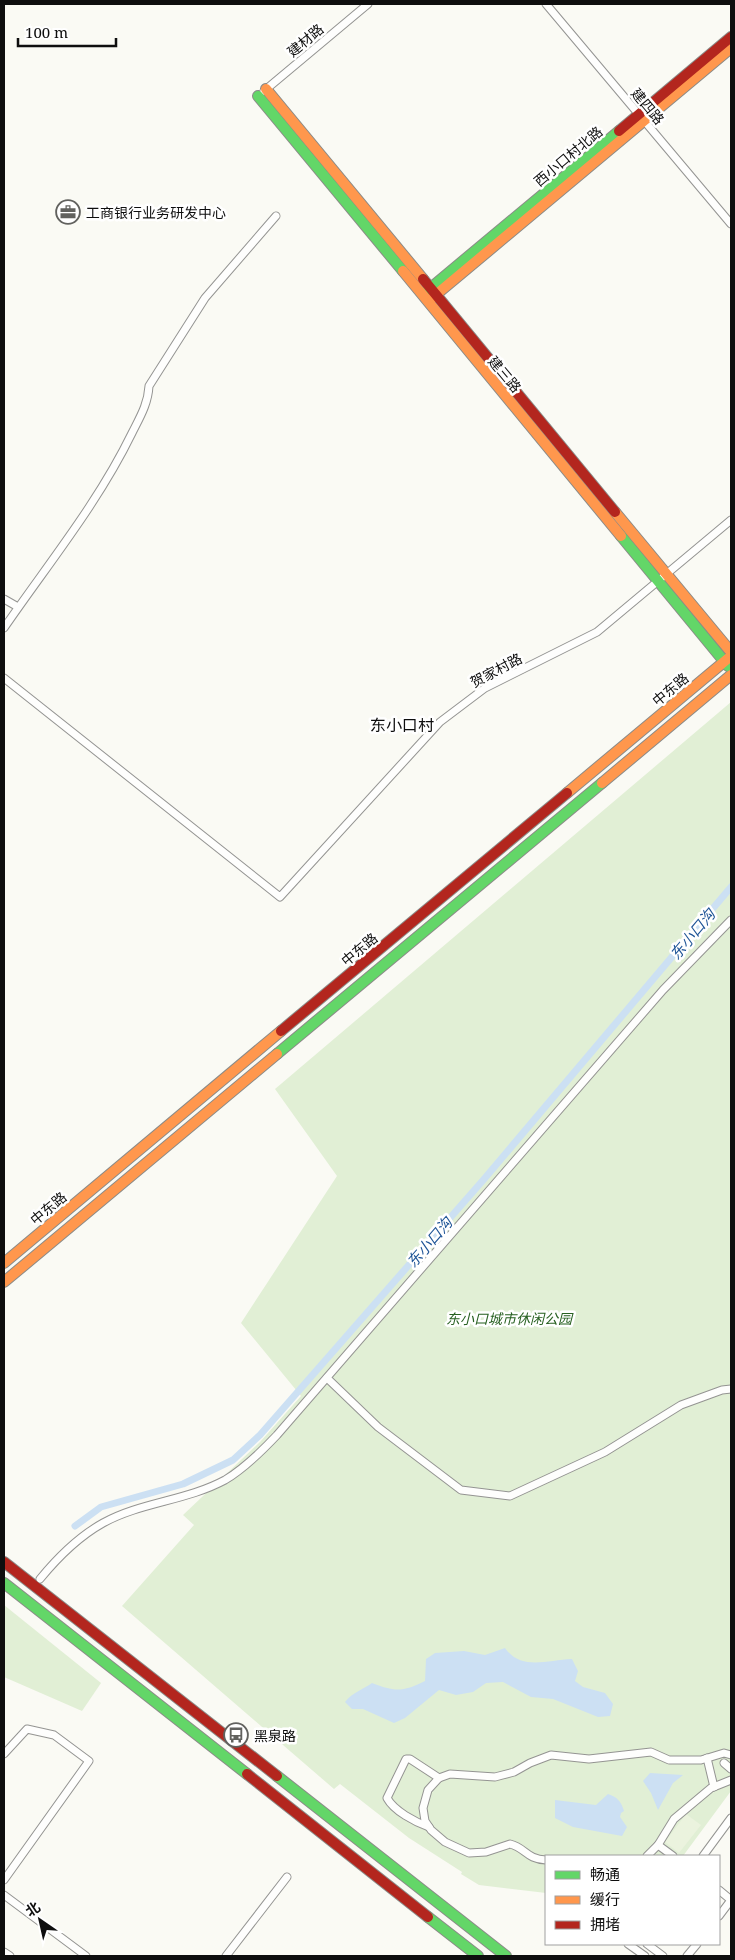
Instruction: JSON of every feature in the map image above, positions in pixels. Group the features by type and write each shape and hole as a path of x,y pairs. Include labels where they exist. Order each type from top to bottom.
{"main road":[{"name":"西小口村北路","path":"425,299 642,117 731,37"},
{"name":"西小口村北路","path":"642,117 731,48"},
{"name":"建三路","path":"262,93 433,292 731,652"},
{"name":"建三路","path":"262,93 425,299 658,581 729,662"},
{"name":"中东路","path":"4,1263 729,662"},
{"name":"中东路","path":"4,1282 731,675"},
{"path":"6,1564 506,1956"},
{"path":"4,1583 478,1956"}],"street":[{"name":"建材路","path":"262,93 368,4"},
{"name":"建四路","path":"546,4 731,224"},
{"path":"4,628 88,511 125,448 148,400 150,386 205,298 276,216"},
{"name":"贺家村路","path":"4,678 280,897 440,722 485,688 597,632 731,520"},
{"path":"4,599 18,607"},
{"path":"40,1579 58,1558 103,1523 154,1504 187,1496 225,1480 249,1463 277,1436 663,990 731,920"},
{"path":"327,1378 378,1427 461,1490 510,1496 605,1452 681,1405 722,1390 731,1389"},
{"path":"4,1754 27,1729 54,1735 89,1761 4,1880"},
{"path":"545,1860 528,1856 516,1846 510,1844 486,1852 469,1854 445,1842 425,1821 424,1799 428,1790 439,1778 456,1773 495,1777 514,1772 551,1755 589,1759 651,1752 669,1760 701,1760 724,1753 731,1755"},
{"path":"707,1758 714,1787"},
{"path":"429,1827 411,1818 390,1803 387,1798 406,1759 410,1759 439,1778"},
{"path":"724,1763 731,1769"},
{"path":"648,1855 658,1844 674,1819 714,1787 731,1780"},
{"path":"704,1855 731,1818"},
{"path":"658,1844 673,1855"},
{"path":"226,1956 287,1877"},
{"path":"720,1891 731,1900 720,1915"},
{"path":"4,1895 86,1956"},
{"path":"629,1945 645,1956"},
{"path":"648,1945 663,1956"},
{"path":"687,1956 696,1945"},
{"path":"4,1952 10,1956"}],"green space":[{"name":"东小口城市休闲公园","path":"731,702 731,1791 684,1855 545,1855 545,1893 479,1885 409,1838 340,1784 334,1789 122,1606 194,1525 183,1515 260,1442 301,1396 241,1323 337,1176 275,1089"},
{"path":"4,1605 101,1683 82,1711 4,1677"},
{"path":"686,1814 701,1825 679,1853 665,1842"}],"water":[{"path":"505,1648 511,1655 527,1662 572,1659 578,1671 575,1681 583,1687 605,1693 613,1704 610,1716 598,1717 553,1699 531,1697 503,1682 486,1683 473,1692 456,1695 439,1690 405,1718 394,1723 363,1709 352,1709 345,1702 354,1693 372,1683 399,1690 425,1681 426,1659 435,1653 464,1651 485,1655"},
{"path":"650,1773 683,1775 673,1783 658,1810 651,1793 643,1781"},
{"path":"608,1794 618,1800 624,1811 620,1817 627,1827 622,1836 573,1827 555,1818 555,1800 596,1805"}],"waterway":[{"name":"东小口沟","path":"75,1526 101,1507 183,1484 233,1460 260,1435 485,1178 731,887"}],"traffic: fast":[{"path":"258,96 403,271"},
{"path":"427,291 619,131"},
{"path":"621,536 728,666"},
{"path":"277,1054 602,783"},
{"path":"4,1583 247,1774"},
{"path":"277,1776 506,1956"},
{"path":"428,1917 478,1956"}],"traffic: slow":[{"path":"432,298 731,48"},
{"path":"266,89 423,279"},
{"path":"403,271 621,536"},
{"path":"615,512 731,652"},
{"path":"567,793 731,656"},
{"path":"602,783 731,675"},
{"path":"4,1263 281,1031"},
{"path":"4,1282 277,1054"}],"traffic: jam":[{"path":"619,131 731,37"},
{"path":"423,279 615,512"},
{"path":"281,1031 567,793"},
{"path":"4,1562 277,1776"},
{"path":"247,1774 428,1917"}],"place":[{"name":"工商银行业务研发中心","path":"68,212"},
{"name":"黑泉路","path":"236,1735"}],"district":[{"name":"东小口村","path":"402,725"}]}
